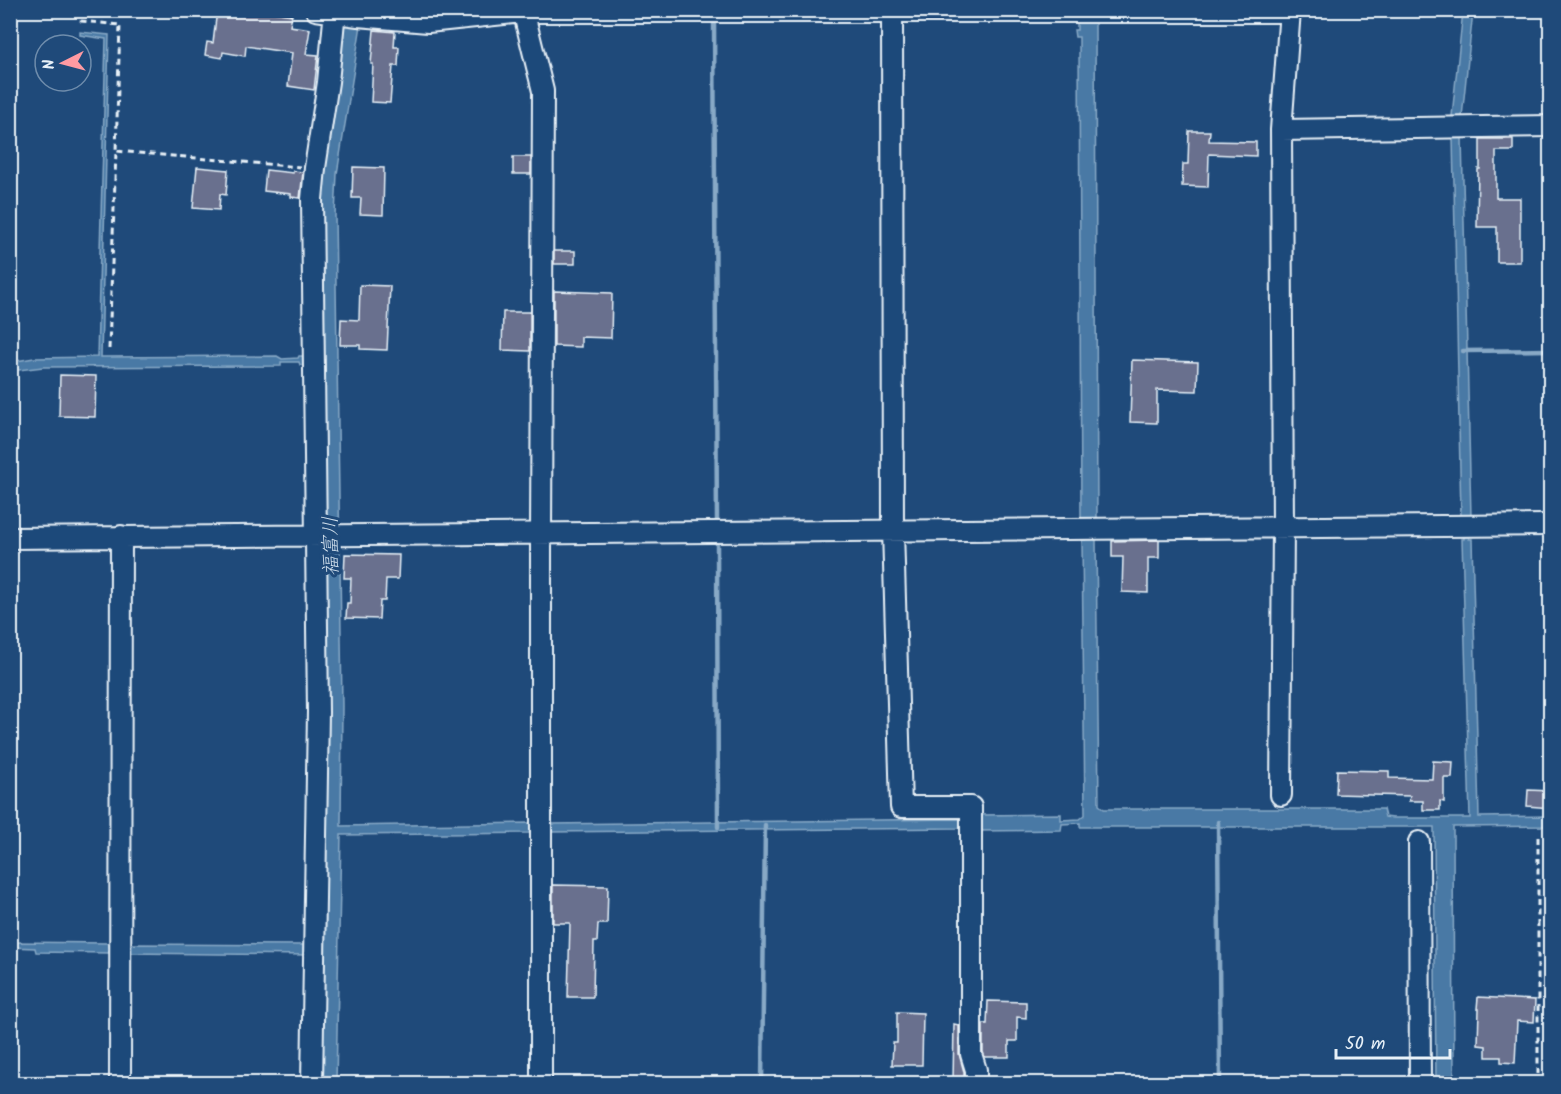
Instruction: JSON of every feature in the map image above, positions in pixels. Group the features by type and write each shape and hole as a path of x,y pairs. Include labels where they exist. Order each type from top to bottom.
{"street":[{"path":"523,11 543,91 541,1083"},
{"path":"312,1083 318,712 326,535 314,360 312,199 337,13 428,22 523,11 1290,11 1281,130 1283,527 1281,795"},
{"path":"892,11 893,530 901,807 971,807 970,1054 976,1070 976,1083"},
{"path":"1281,130 1551,126"},
{"path":"10,538 1551,525"},
{"path":"120,1083 121,536"},
{"path":"1419,842 1420,1083"}],"path":[{"path":"81,10 81,21 120,25 109,349"},
{"path":"116,151 315,168"},
{"path":"1538,837 1538,1083"}],"water":[{"name":"福富川","path":"1463,11 1473,11 1462,117 1459,118 1459,137 1462,138 1471,517 1469,517 1469,539 1472,539 1479,817 1550,816 1550,826 1453,827 1454,1083 1436,1083 1434,827 1080,827 1080,823 1062,824 1061,830 979,831 979,825 960,825 960,828 550,832 550,830 530,830 529,833 341,835 336,1083 320,1083 309,955 128,953 128,950 109,951 109,953 36,952 35,948 11,947 11,942 108,943 109,947 127,946 127,944 309,945 309,365 300,365 299,362 281,362 281,366 43,367 11,371 11,362 34,358 97,357 106,39 93,37 93,33 109,35 101,357 277,356 282,359 308,356 320,200 341,24 361,25 337,174 335,215 342,706 341,826 530,823 530,826 550,826 551,824 960,819 960,822 979,822 980,815 1061,814 1061,820 1080,819 1085,815 1082,540 1085,540 1084,519 1081,519 1079,37 1075,37 1074,30 1077,30 1077,21 1095,22 1097,518 1094,518 1093,539 1096,540 1099,805 1104,809 1383,809 1385,817 1393,818 1470,818 1462,539 1464,539 1464,517 1461,517 1453,137 1455,137 1454,117 1452,116"}],"building":[{"path":"217,10 259,10 292,15 290,26 310,29 306,54 318,55 314,90 288,86 292,53 246,46 245,56 223,52 222,58 205,55 207,42 213,43"},
{"path":"374,30 395,32 394,47 399,47 398,66 393,66 390,103 371,102"},
{"path":"1189,131 1210,131 1209,141 1256,142 1256,156 1209,154 1208,187 1182,186 1183,164 1188,164"},
{"path":"1480,139 1513,139 1513,151 1496,151 1496,198 1520,198 1520,262 1497,262 1497,227 1477,227"},
{"path":"513,157 531,157 531,174 513,174"},
{"path":"197,167 228,170 226,195 220,194 219,210 193,208"},
{"path":"353,167 384,168 383,215 360,214 361,198 352,198"},
{"path":"266,170 303,172 300,198 291,197 291,194 264,191"},
{"path":"554,251 575,251 575,264 554,264"},
{"path":"360,285 390,286 387,350 360,349 360,345 340,345 341,319 359,320"},
{"path":"554,291 612,293 611,338 581,337 581,347 554,346"},
{"path":"503,312 530,312 530,351 502,350"},
{"path":"1132,360 1198,362 1197,391 1157,390 1157,423 1130,422"},
{"path":"60,375 96,376 95,417 59,416"},
{"path":"1159,540 1159,558 1148,558 1148,593 1122,592 1123,557 1112,557 1112,541"},
{"path":"345,554 399,555 398,579 386,579 385,601 380,601 379,619 346,618 347,603 350,603 351,578 344,578"},
{"path":"1433,761 1453,762 1452,778 1444,778 1444,802 1440,801 1440,810 1423,810 1423,801 1409,801 1410,796 1336,794 1337,770 1389,771 1389,778 1432,779"},
{"path":"1528,790 1551,791 1551,808 1527,806"},
{"path":"553,885 608,886 607,924 598,924 597,942 594,942 593,997 568,997 570,923 553,923"},
{"path":"1478,997 1535,1000 1534,1022 1517,1021 1515,1063 1501,1062 1501,1057 1486,1057 1486,1046 1478,1045"},
{"path":"988,1001 1026,1002 1026,1018 1017,1017 1017,1041 1009,1041 1009,1057 985,1057 983,1052 983,1024 987,1024"},
{"path":"897,1012 923,1013 922,1065 892,1065 893,1043 897,1043"},
{"path":"954,1024 959,1025 959,1054 964,1072 964,1083 953,1083"}],"waterway":[{"path":"714,21 717,521"},
{"path":"1463,351 1550,350"},
{"path":"717,542 718,827"},
{"path":"1218,822 1220,1084"},
{"path":"762,1084 765,825"}]}
